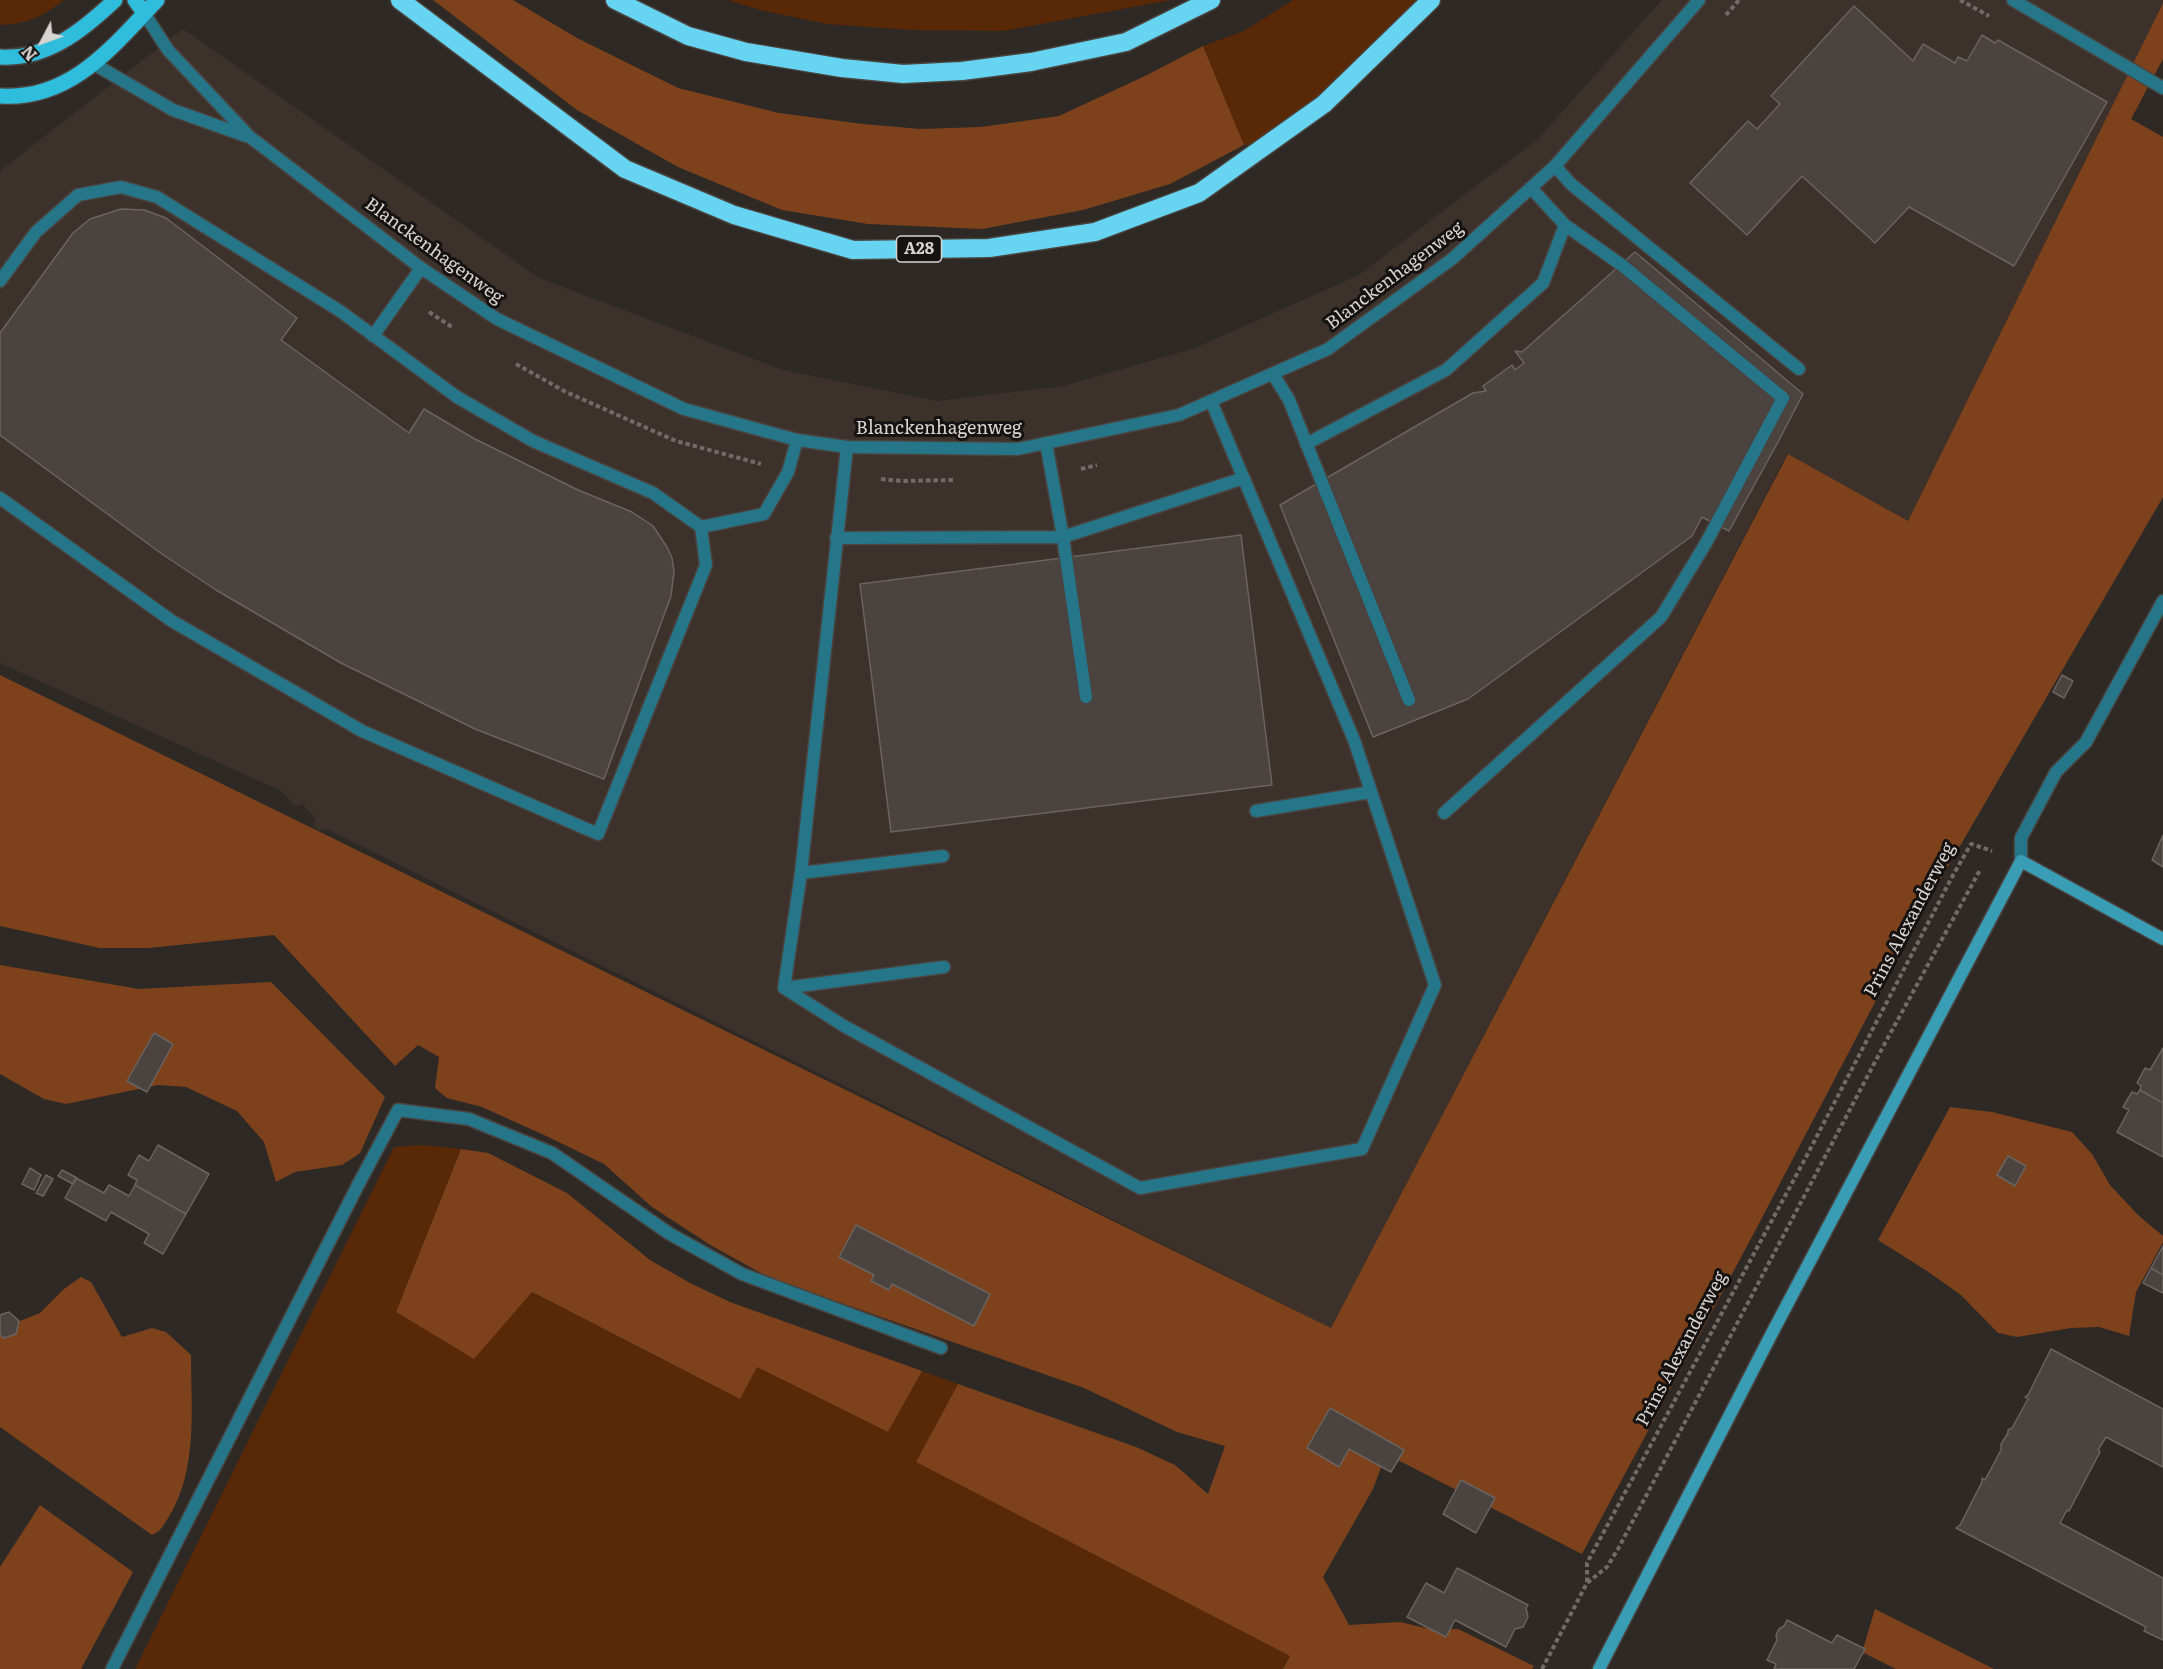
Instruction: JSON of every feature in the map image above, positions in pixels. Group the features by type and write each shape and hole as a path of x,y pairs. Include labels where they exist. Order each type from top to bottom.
{"highway":[{"name":"A28","path":"400,0 625,169 734,215 853,250 989,248 1095,232 1199,193 1324,104 1431,0"},
{"path":"615,0 688,36 746,52 842,68 903,74 962,71 1031,62 1126,42 1211,0"}],"main road":[{"path":"0,57 25,56 42,52 60,43 96,18 115,0"},
{"path":"135,0 144,14"},
{"path":"0,96 24,95 69,81 94,64 157,0"}],"street":[{"name":"Blanckenhagenweg","path":"144,14 168,50 250,137 421,268 497,319 684,409 797,440 847,447 1018,449 1179,415 1328,349 1452,259 1555,166 1699,0"},
{"path":"2013,0 2163,88"},
{"name":"Blanckenhagenweg","path":"94,64 173,110 250,137"},
{"path":"1555,166 1571,184 1799,369"},
{"path":"0,281 36,232 78,195 121,187 157,197 340,311 456,397 533,441 652,494 701,527 764,514 788,472 797,440"},
{"path":"1444,813 1661,617 1706,543 1783,398 1623,266 1565,225 1531,188"},
{"path":"1306,444 1446,370 1543,283 1565,225"},
{"path":"373,336 421,268"},
{"path":"1274,374 1289,400 1409,700"},
{"path":"784,988 844,1026 1140,1188 1362,1149 1435,985 1354,740 1211,401"},
{"path":"1046,443 1086,697"},
{"path":"784,988 801,873 847,447"},
{"path":"836,537 1062,537 1244,478"},
{"path":"0,498 172,621 362,730 598,834 706,566 701,527"},
{"path":"1599,1669 2021,861 2021,838 2056,772 2086,742 2163,601"},
{"path":"1256,811 1371,792"},
{"path":"801,873 943,856"},
{"path":"2021,861 2163,939"},
{"path":"784,988 944,967"},
{"path":"112,1669 398,1110 469,1119 552,1153 670,1234 742,1274 941,1348"}],"path":[{"path":"1723,18 1739,0"},
{"path":"404,293 453,328"},
{"path":"515,363 566,392 676,441 788,472"},
{"path":"1052,476 1097,465"},
{"path":"843,476 902,481 960,480"},
{"name":"Prins Alexanderweg","path":"1971,844 1991,851 1885,1043 1618,1549 1607,1567 1587,1583 1587,1563 1805,1159 1966,852 1971,844"},
{"path":"1542,1669 1587,1583"}],"shaded area":[{"path":"0,0 64,0 35,18 2,25 0,24"},
{"path":"433,0 513,0 577,38 678,88 779,113 920,129 981,127 1059,116 1203,46 1244,145 1170,184 1083,210 982,229 868,224 782,210 678,167 577,110"},
{"path":"728,0 1171,0 1003,31 911,30 827,24 760,10"},
{"path":"1293,0 1439,0 1283,143 1244,145 1203,46 1244,31"},
{"path":"1662,0 2163,0 2163,3 1908,521 1787,454 1331,1328 325,828 319,831 313,825 316,819 302,804 296,807 281,791 0,663 0,171 183,29 539,278 783,370 937,401 1064,386 1195,348 1359,275 1538,139"},
{"path":"2163,3 2163,59 2131,119 2163,137 2163,497 1928,901 1582,1554 1386,1454 1373,1489 1323,1577 1349,1625 1400,1622 1434,1630 1458,1629 1534,1666 1532,1669 1283,1669 1290,1656 916,1462 958,1384 1136,1447 1175,1465 1208,1494 1225,1446 1177,1432 1084,1388 770,1278 712,1246 652,1207 604,1164 482,1107 447,1098 435,1088 439,1057 418,1045 395,1066 274,935 149,948 100,948 0,926 0,675 1331,1328 1788,454 1908,521"},
{"path":"0,965 139,989 271,982 385,1097 360,1153 342,1165 295,1172 276,1182 264,1142 237,1111 186,1087 158,1085 66,1104 44,1099 0,1074"},
{"path":"1950,1107 1992,1112 2072,1132 2092,1154 2110,1185 2138,1215 2163,1236 2163,1242 2136,1292 2129,1336 2099,1327 2071,1328 2017,1337 1998,1333 1961,1295 1878,1240"},
{"path":"424,1145 461,1149 396,1312 474,1359 531,1292 740,1399 757,1367 888,1432 922,1371 958,1384 916,1462 1290,1656 1283,1669 135,1669 394,1147"},
{"path":"461,1149 488,1153 567,1193 650,1260 690,1283 730,1302 922,1371 888,1432 757,1367 740,1399 532,1292 474,1359 396,1312"},
{"path":"81,1277 91,1282 122,1337 152,1328 166,1332 191,1355 192,1417 185,1477 170,1515 161,1529 152,1535 0,1427 0,1316 20,1321 40,1313 64,1289"},
{"path":"40,1505 133,1572 81,1669 0,1669 0,1567"},
{"path":"1875,1609 1994,1669 1896,1669 1862,1652"}],"building":[{"path":"1854,6 1913,61 1923,44 1955,63 1958,57 1967,61 1982,35 1995,43 1998,40 2107,102 2014,266 1909,207 1875,243 1802,176 1747,235 1690,183 1748,121 1757,129 1780,104 1771,96"},
{"path":"121,209 144,210 166,218 297,318 281,340 409,433 424,409 473,438 578,490 632,512 653,526 672,558 674,571 671,596 604,779 475,729 341,663 216,590 162,554 0,435 0,333 73,233 90,219"},
{"path":"1635,252 1803,394 1778,442 1729,531 1702,517 1692,536 1468,699 1373,737 1280,505 1473,393 1486,391 1483,386 1512,365 1515,370 1524,363 1515,351 1522,352"},
{"path":"1241,535 1272,785 891,832 860,584"},
{"path":"2062,675 2073,681 2064,698 2053,692"},
{"path":"2163,835 2163,867 2152,860"},
{"path":"154,1033 173,1044 147,1092 127,1081"},
{"path":"2163,1048 2163,1103 2140,1090 2141,1086 2137,1083 2145,1068 2150,1070"},
{"path":"2140,1090 2163,1103 2163,1157 2117,1132 2129,1110 2123,1107 2132,1092 2137,1094"},
{"path":"158,1145 209,1174 186,1214 135,1185 137,1180 128,1175 139,1155 149,1161"},
{"path":"2008,1156 2026,1166 2015,1186 1997,1175"},
{"path":"30,1168 41,1175 34,1190 22,1184"},
{"path":"62,1170 77,1178 73,1184 58,1176"},
{"path":"46,1175 53,1179 43,1196 36,1193"},
{"path":"76,1178 104,1193 109,1185 129,1196 135,1185 186,1214 163,1254 144,1243 149,1234 111,1212 106,1221 65,1198"},
{"path":"856,1225 990,1294 974,1326 892,1284 889,1290 871,1281 874,1275 839,1257"},
{"path":"2163,1246 2163,1275 2151,1268"},
{"path":"2151,1268 2163,1275 2163,1293 2143,1283"},
{"path":"9,1312 19,1321 16,1334 4,1338 0,1335 0,1315"},
{"path":"2051,1349 2163,1409 2163,1467 2106,1437 2069,1511 2067,1510 2060,1523 2163,1578 2163,1640 2144,1631 2146,1627 1956,1528 1960,1525 1982,1478 1985,1480 2001,1450 2001,1444 2028,1399 2025,1397"},
{"path":"1330,1408 1404,1450 1391,1472 1349,1449 1339,1467 1307,1448"},
{"path":"1461,1480 1495,1498 1476,1533 1443,1514"},
{"path":"1457,1568 1528,1605 1526,1608 1528,1617 1523,1627 1515,1629 1506,1647 1455,1620 1446,1637 1407,1617 1426,1583 1444,1593"},
{"path":"1787,1620 1832,1643 1837,1635 1865,1649 1854,1669 1774,1669 1776,1664 1767,1660 1777,1640 1776,1635 1779,1629"}]}
